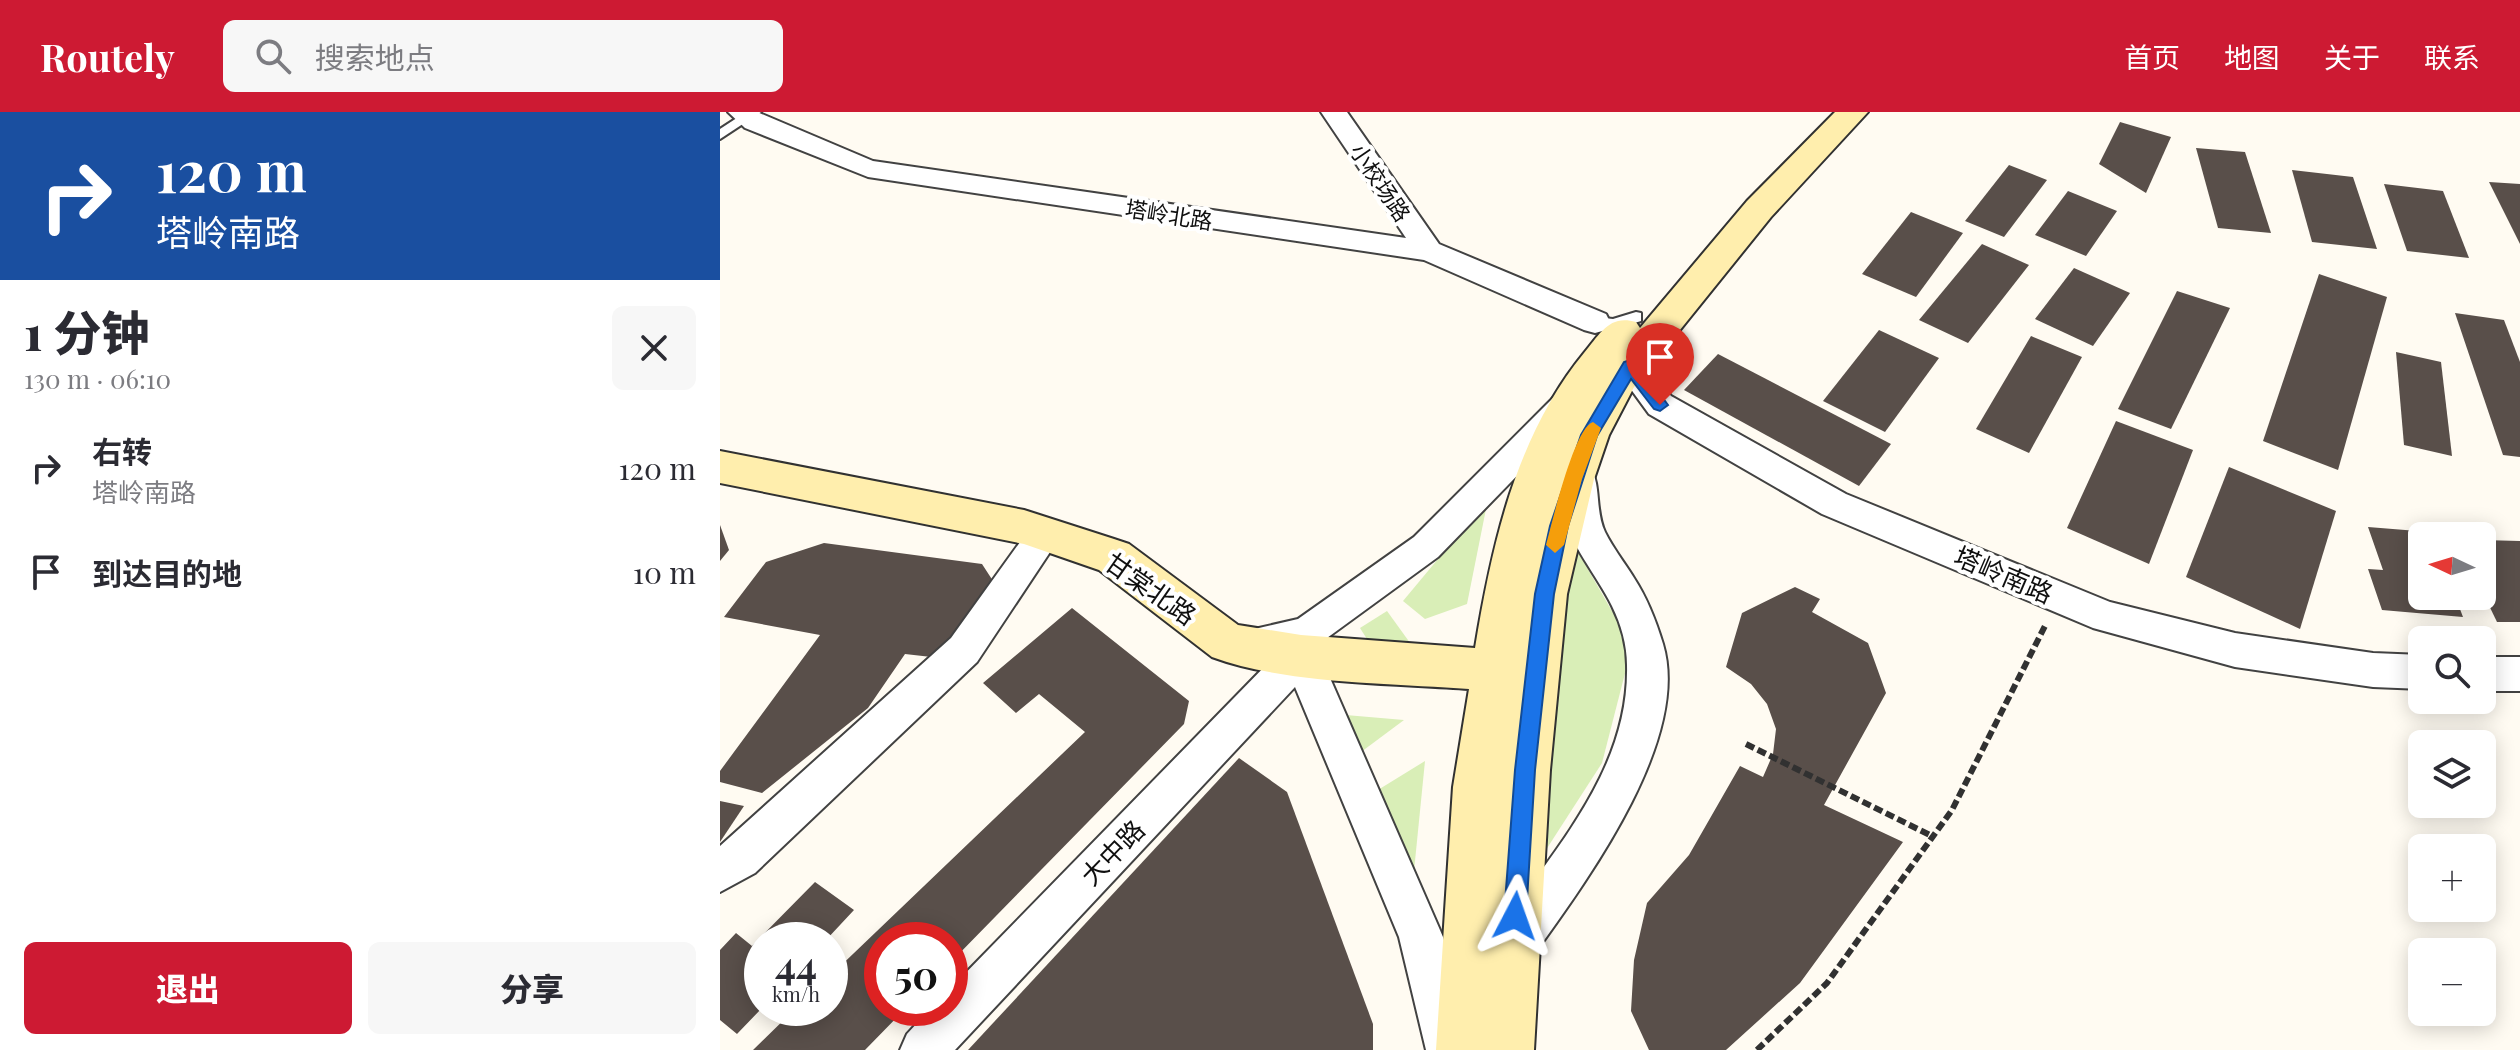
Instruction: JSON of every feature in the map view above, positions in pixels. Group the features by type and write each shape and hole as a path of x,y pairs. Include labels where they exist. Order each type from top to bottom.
{"main road":[{"path":"1496,1049 1513,945 1525,770 1508,582 1522,523 1543,458 1567,403 1616,339 1759,209 1852,112"},
{"path":"1496,1049 1478,787 1547,580 1559,526 1582,456 1604,406 1616,339"},
{"name":"甘棠北路","path":"720,467 1024,527 1114,557 1228,643 1301,655 1516,672"}],"street":[{"name":"小校场路","path":"1334,112 1429,251"},
{"name":"塔岭北路","path":"748,114 868,169 1429,251 1616,339"},
{"name":"塔岭南路","path":"1616,339 1660,405 1834,504 2106,617 2235,650 2373,670 2408,671"},
{"path":"1228,643 1279,642 1310,632 1341,612 1426,547 1567,403"},
{"path":"1513,945 1585,844 1616,791 1633,751 1649,678 1647,651 1639,620 1587,536 1579,514 1577,498 1582,456"},
{"path":"720,871 740,858 964,650 1045,534"},
{"path":"1301,655 1421,937 1449,1050"},
{"name":"大中路","path":"923,1050 1301,655"},
{"path":"2496,674 2520,674"}],"lane":[{"path":"720,135 748,114"}],"path":[{"path":"1757,1050 1827,983 1934,837 1952,810 2059,598"},
{"path":"1746,744 1934,837"}],"green space":[{"path":"1488,499 1467,604 1425,619 1403,601"},
{"path":"1570,538 1632,646 1602,763 1533,870"},
{"path":"1387,611 1413,647 1372,647 1360,628"},
{"path":"1334,714 1404,720 1353,758"},
{"path":"1425,761 1412,891 1373,793"}],"building":[{"path":"2120,122 2171,137 2146,193 2099,164"},
{"path":"2196,148 2245,152 2271,233 2218,228"},
{"path":"2009,165 2047,180 2004,237 1965,221"},
{"path":"2292,170 2353,177 2377,249 2312,242"},
{"path":"2489,182 2520,184 2520,244"},
{"path":"2384,184 2443,191 2469,258 2407,251"},
{"path":"2068,191 2117,211 2086,256 2035,235"},
{"path":"1911,212 1963,233 1916,297 1862,274"},
{"path":"1982,244 2029,265 1968,343 1919,320"},
{"path":"2074,268 2130,293 2093,346 2035,319"},
{"path":"2319,274 2387,297 2338,470 2263,441"},
{"path":"2177,291 2230,308 2171,429 2118,409"},
{"path":"2455,313 2504,320 2520,362 2520,457 2503,455"},
{"path":"1879,330 1939,358 1885,432 1823,401"},
{"path":"2031,336 2082,357 2029,453 1976,429"},
{"path":"2396,352 2441,362 2452,456 2404,445"},
{"path":"1718,354 1891,444 1859,486 1684,390"},
{"path":"2116,421 2193,450 2149,564 2067,528"},
{"path":"2229,467 2336,511 2300,629 2186,577"},
{"path":"720,525 729,550 720,561"},
{"path":"2368,527 2408,530 2408,610 2460,610 2463,617 2382,610 2368,569 2383,570"},
{"path":"2496,540 2520,541 2520,622 2497,622 2491,610 2496,610"},
{"path":"824,543 982,564 995,584 949,659 905,654 868,708 762,793 720,782 720,771 820,635 724,617 766,562"},
{"path":"1795,587 1820,599 1812,612 1868,643 1886,693 1824,805 1903,842 1800,983 1726,1050 1649,1050 1631,1011 1634,960 1647,903 1689,855 1740,766 1763,777 1773,754 1776,729 1767,704 1751,684 1726,667 1742,613"},
{"path":"1072,608 1189,701 1184,724 968,945 968,922 886,922 1085,732 1039,694 1016,713 983,683"},
{"path":"1239,758 1287,792 1373,1024 1373,1050 968,1050"},
{"path":"720,801 744,806 720,842"},
{"path":"815,882 854,910 843,922 776,922"},
{"path":"736,933 744,940 745,1026 737,1034 720,1020 720,950"},
{"path":"864,943 864,1026 888,1026 865,1050 753,1050 778,1026 848,1026 848,959"}],"slow traffic":[{"path":"1555,545 1573,479 1593,428"}],"route":[{"path":"1515,916 1525,770 1545,594 1559,526 1589,435 1620,378 1630,366 1660,405"}]}
